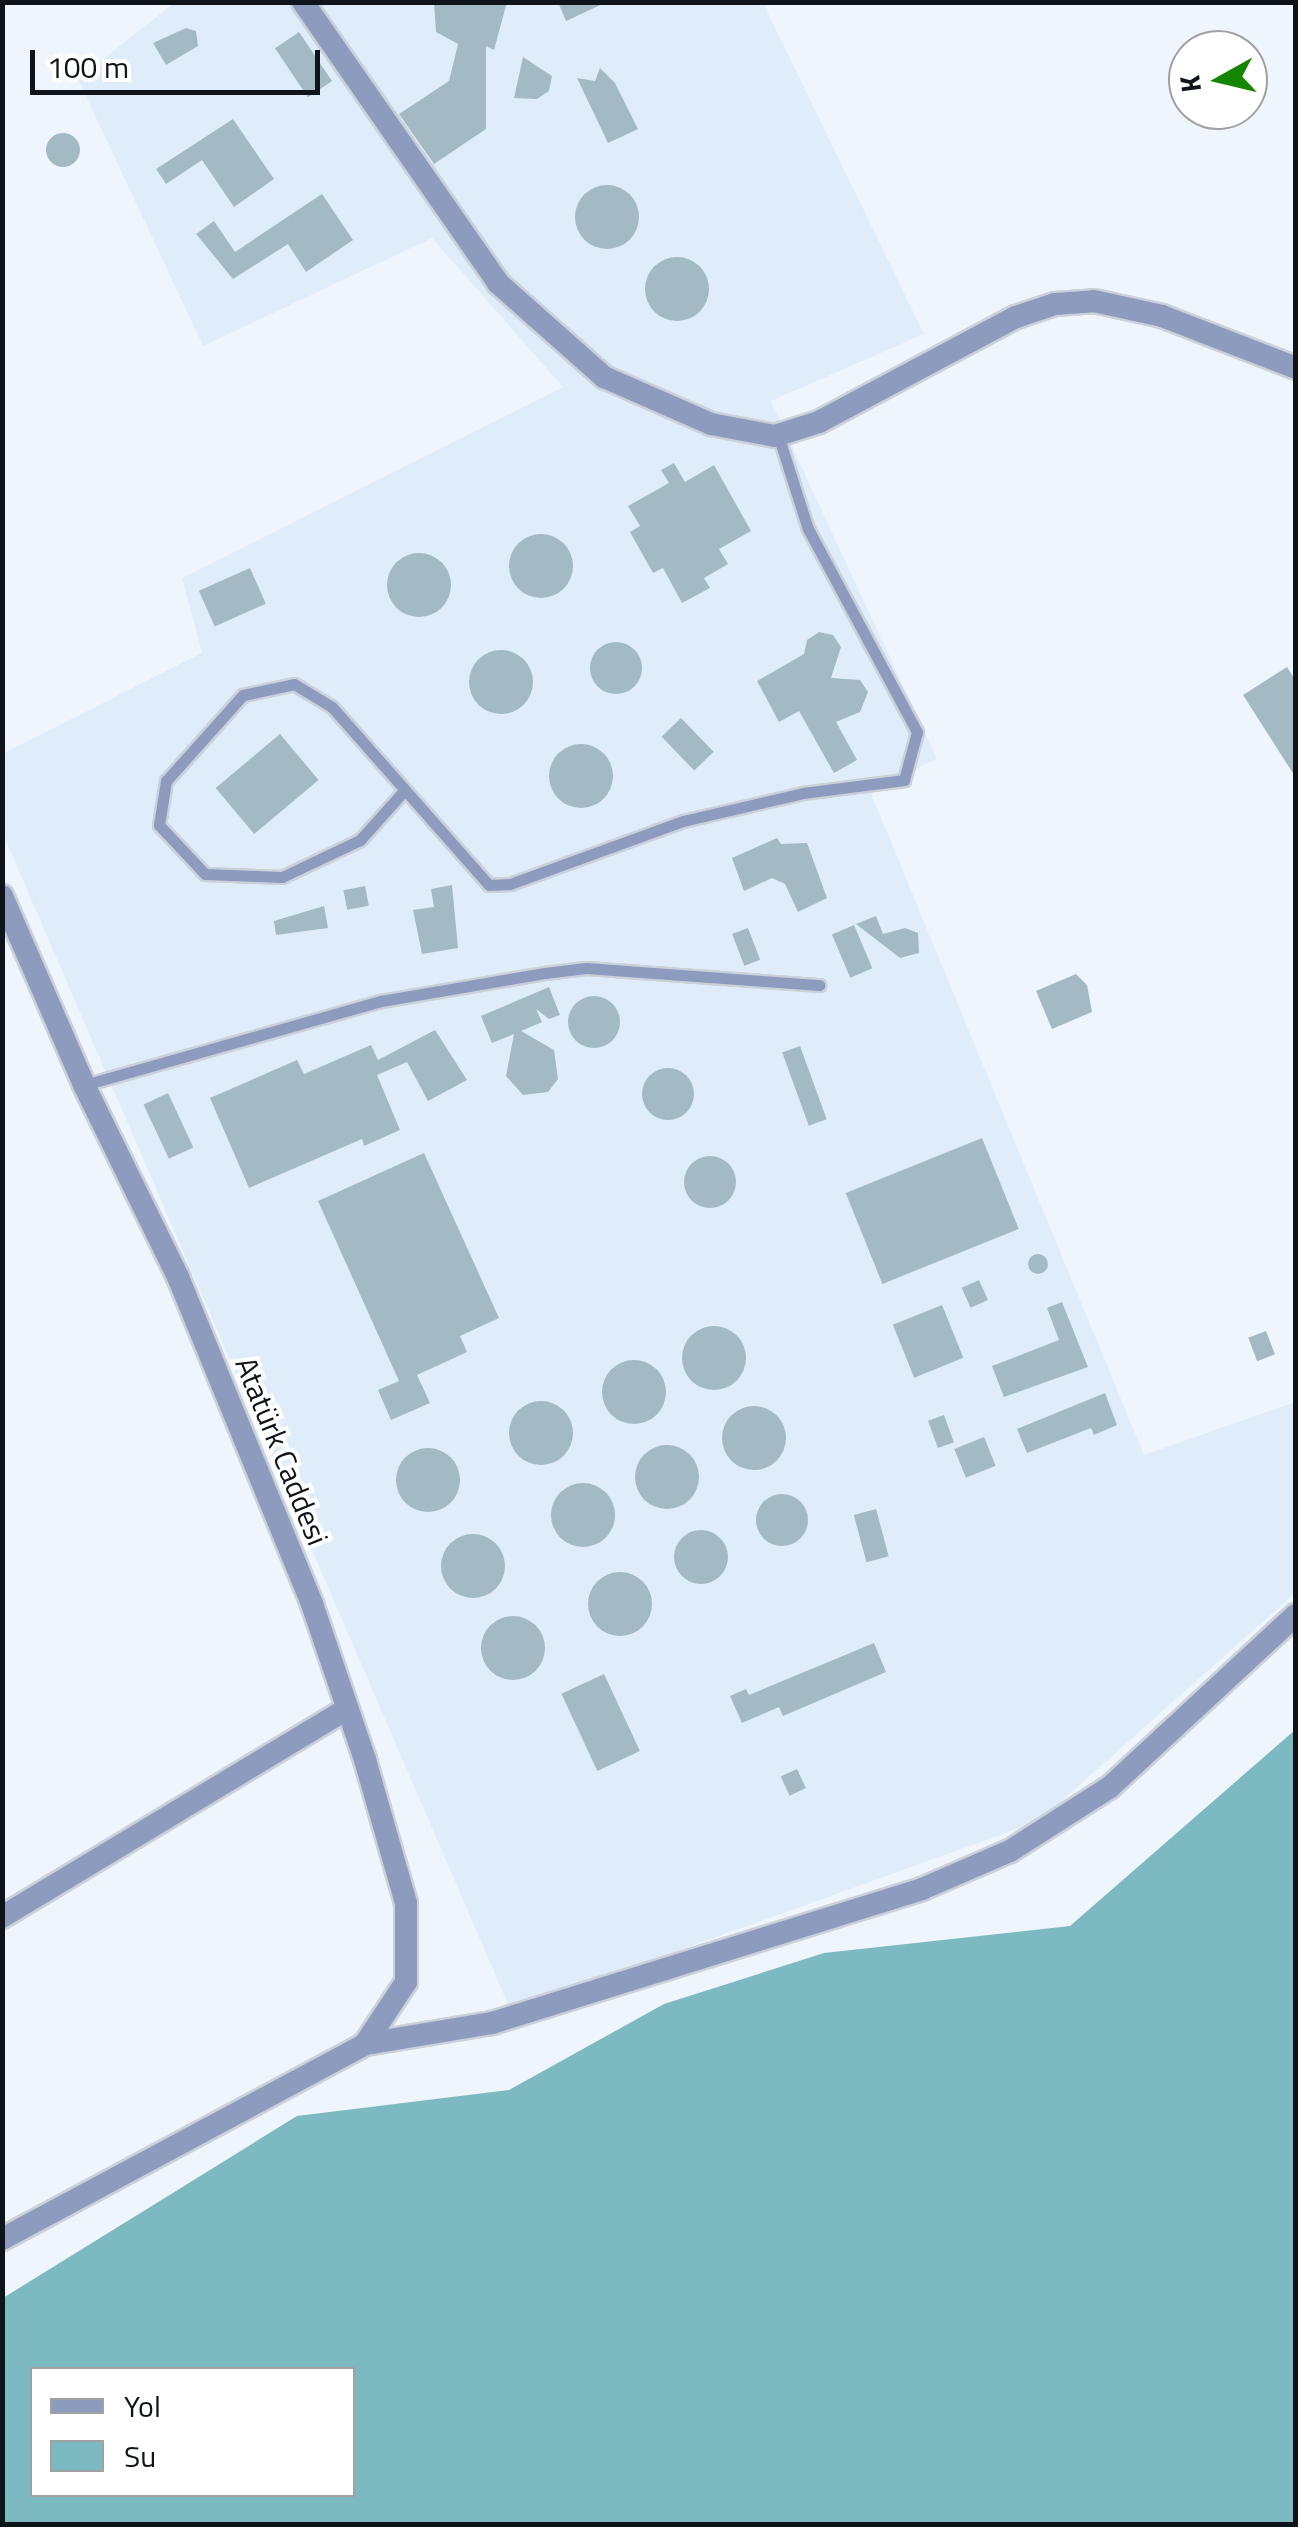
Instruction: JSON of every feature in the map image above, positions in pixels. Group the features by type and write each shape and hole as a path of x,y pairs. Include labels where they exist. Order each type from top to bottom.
{"street":[{"path":"303,2 498,282 546,331 604,377 653,401 754,436 778,435 818,422 1016,317 1055,304 1094,301 1162,316 1296,368"},
{"name":"Atatürk Caddesi","path":"2,896 84,1085 178,1277 312,1604 347,1709 406,1903 406,1982 365,2044"},
{"path":"2,2239 365,2044 492,2023 922,1889 1010,1851 1110,1787 1296,1615"},
{"path":"2,1917 347,1709"}],"lane":[{"path":"402,793 360,840 282,876 205,874 159,825 166,781 243,696 294,684 332,707 402,793 488,885 510,884 682,822 803,793 904,780 917,732 808,529 778,435"},
{"path":"84,1085 381,1001 546,973 586,968 819,985"}],"shaded area":[{"path":"174,3 763,3 924,334 771,401 937,759 870,791 1144,1455 1295,1402 1295,1593 1039,1821 511,2011 3,834 2,754 202,653 182,578 563,387 432,238 203,346 78,79"}],"water":[{"path":"1295,1730 1295,2524 3,2524 3,2298 297,2116 509,2090 664,2004 824,1953 1070,1926"}],"building":[{"path":"434,2 507,2 494,50 486,46 486,129 434,164 399,114 449,81 458,44 436,32"},
{"path":"558,2 607,2 566,21"},
{"path":"186,28 196,31 198,46 166,65 153,43"},
{"path":"299,32 332,81 308,97 275,48"},
{"path":"523,57 552,76 549,91 537,99 514,98"},
{"path":"600,68 615,83 638,129 608,143 577,78 595,81"},
{"path":"233,119 274,179 234,207 202,160 166,184 156,169"},
{"path":"63,133 75,138 80,150 75,162 63,167 51,162 46,150 51,138"},
{"path":"607,185 630,194 639,217 630,240 607,249 584,240 575,217 584,194"},
{"path":"322,194 353,240 306,272 288,244 233,279 196,234 214,221 235,252"},
{"path":"677,257 700,266 709,289 700,312 677,321 654,312 645,289 654,266"},
{"path":"674,463 685,482 714,465 751,531 719,549 728,564 704,578 710,588 682,603 663,568 653,573 630,532 640,526 628,506 669,483 661,470"},
{"path":"541,534 563,544 573,566 563,588 541,598 519,588 509,566 519,544"},
{"path":"419,553 441,563 451,585 441,607 419,617 397,607 387,585 397,563"},
{"path":"250,568 266,604 215,626 199,591"},
{"path":"819,632 833,635 841,647 831,678 860,680 868,692 860,712 836,722 857,760 834,773 799,711 779,722 757,681 804,654 807,640"},
{"path":"616,642 634,650 642,668 634,686 616,694 598,686 590,668 598,650"},
{"path":"501,650 523,660 533,682 523,704 501,714 479,704 469,682 479,660"},
{"path":"1287,667 1296,681 1296,778 1243,695"},
{"path":"681,718 714,752 694,771 662,737"},
{"path":"280,734 319,780 254,834 216,788"},
{"path":"581,744 603,754 613,776 603,798 581,808 559,798 549,776 559,754"},
{"path":"777,838 781,844 807,843 827,898 798,912 785,884 772,878 744,891 732,858"},
{"path":"452,885 458,948 422,954 413,910 434,907 431,889"},
{"path":"365,886 369,906 347,910 343,890"},
{"path":"324,906 328,928 276,935 274,921"},
{"path":"876,916 883,934 905,928 918,933 919,953 900,958 856,924"},
{"path":"854,925 872,968 850,978 832,934"},
{"path":"748,928 760,960 744,966 732,934"},
{"path":"1076,974 1087,985 1092,1012 1052,1029 1036,991"},
{"path":"549,987 560,1015 549,1019 536,1009 542,1022 521,1031 554,1050 558,1079 548,1092 523,1095 506,1076 514,1034 492,1043 481,1016"},
{"path":"594,996 612,1004 620,1022 612,1040 594,1048 576,1040 568,1022 576,1004"},
{"path":"435,1030 467,1080 428,1101 407,1062 377,1075 400,1130 364,1146 362,1139 249,1188 210,1098 297,1060 304,1074 371,1045 378,1060"},
{"path":"800,1046 827,1119 809,1126 782,1052"},
{"path":"668,1068 686,1076 694,1094 686,1112 668,1120 650,1112 642,1094 650,1076"},
{"path":"168,1093 193,1147 169,1159 144,1104"},
{"path":"982,1138 1019,1229 882,1284 846,1193"},
{"path":"424,1153 499,1318 460,1336 467,1352 417,1375 430,1403 391,1420 378,1390 399,1381 318,1201"},
{"path":"710,1156 728,1164 736,1182 728,1200 710,1208 692,1200 684,1182 692,1164"},
{"path":"1038,1254 1048,1264 1038,1274 1028,1264"},
{"path":"979,1280 988,1300 971,1308 962,1288"},
{"path":"1062,1302 1088,1367 1004,1397 992,1366 1059,1340 1047,1308"},
{"path":"942,1305 963,1358 914,1378 893,1325"},
{"path":"714,1326 736,1336 746,1358 736,1380 714,1390 692,1380 682,1358 692,1336"},
{"path":"1266,1331 1275,1354 1257,1361 1248,1338"},
{"path":"634,1360 657,1369 666,1392 657,1415 634,1424 611,1415 602,1392 611,1369"},
{"path":"1105,1393 1117,1425 1094,1435 1091,1428 1027,1453 1017,1429"},
{"path":"541,1401 563,1411 573,1433 563,1455 541,1465 519,1455 509,1433 519,1411"},
{"path":"754,1406 776,1416 786,1438 776,1460 754,1470 732,1460 722,1438 732,1416"},
{"path":"944,1415 954,1442 938,1448 928,1421"},
{"path":"984,1437 996,1466 966,1478 954,1449"},
{"path":"667,1445 689,1455 699,1477 689,1499 667,1509 645,1499 635,1477 645,1455"},
{"path":"428,1448 450,1458 460,1480 450,1502 428,1512 406,1502 396,1480 406,1458"},
{"path":"583,1483 605,1493 615,1515 605,1537 583,1547 561,1537 551,1515 561,1493"},
{"path":"782,1494 800,1502 808,1520 800,1538 782,1546 764,1538 756,1520 764,1502"},
{"path":"876,1509 889,1556 866,1562 854,1515"},
{"path":"701,1530 720,1538 728,1557 720,1576 701,1584 682,1576 674,1557 682,1538"},
{"path":"473,1534 495,1544 505,1566 495,1588 473,1598 451,1588 441,1566 451,1544"},
{"path":"620,1572 642,1582 652,1604 642,1626 620,1636 598,1626 588,1604 598,1582"},
{"path":"513,1616 535,1626 545,1648 535,1670 513,1680 491,1670 481,1648 491,1626"},
{"path":"874,1643 886,1672 783,1716 779,1707 742,1723 730,1696 746,1689 749,1695"},
{"path":"604,1674 640,1751 597,1771 561,1694"},
{"path":"797,1769 806,1788 790,1796 781,1777"}]}
